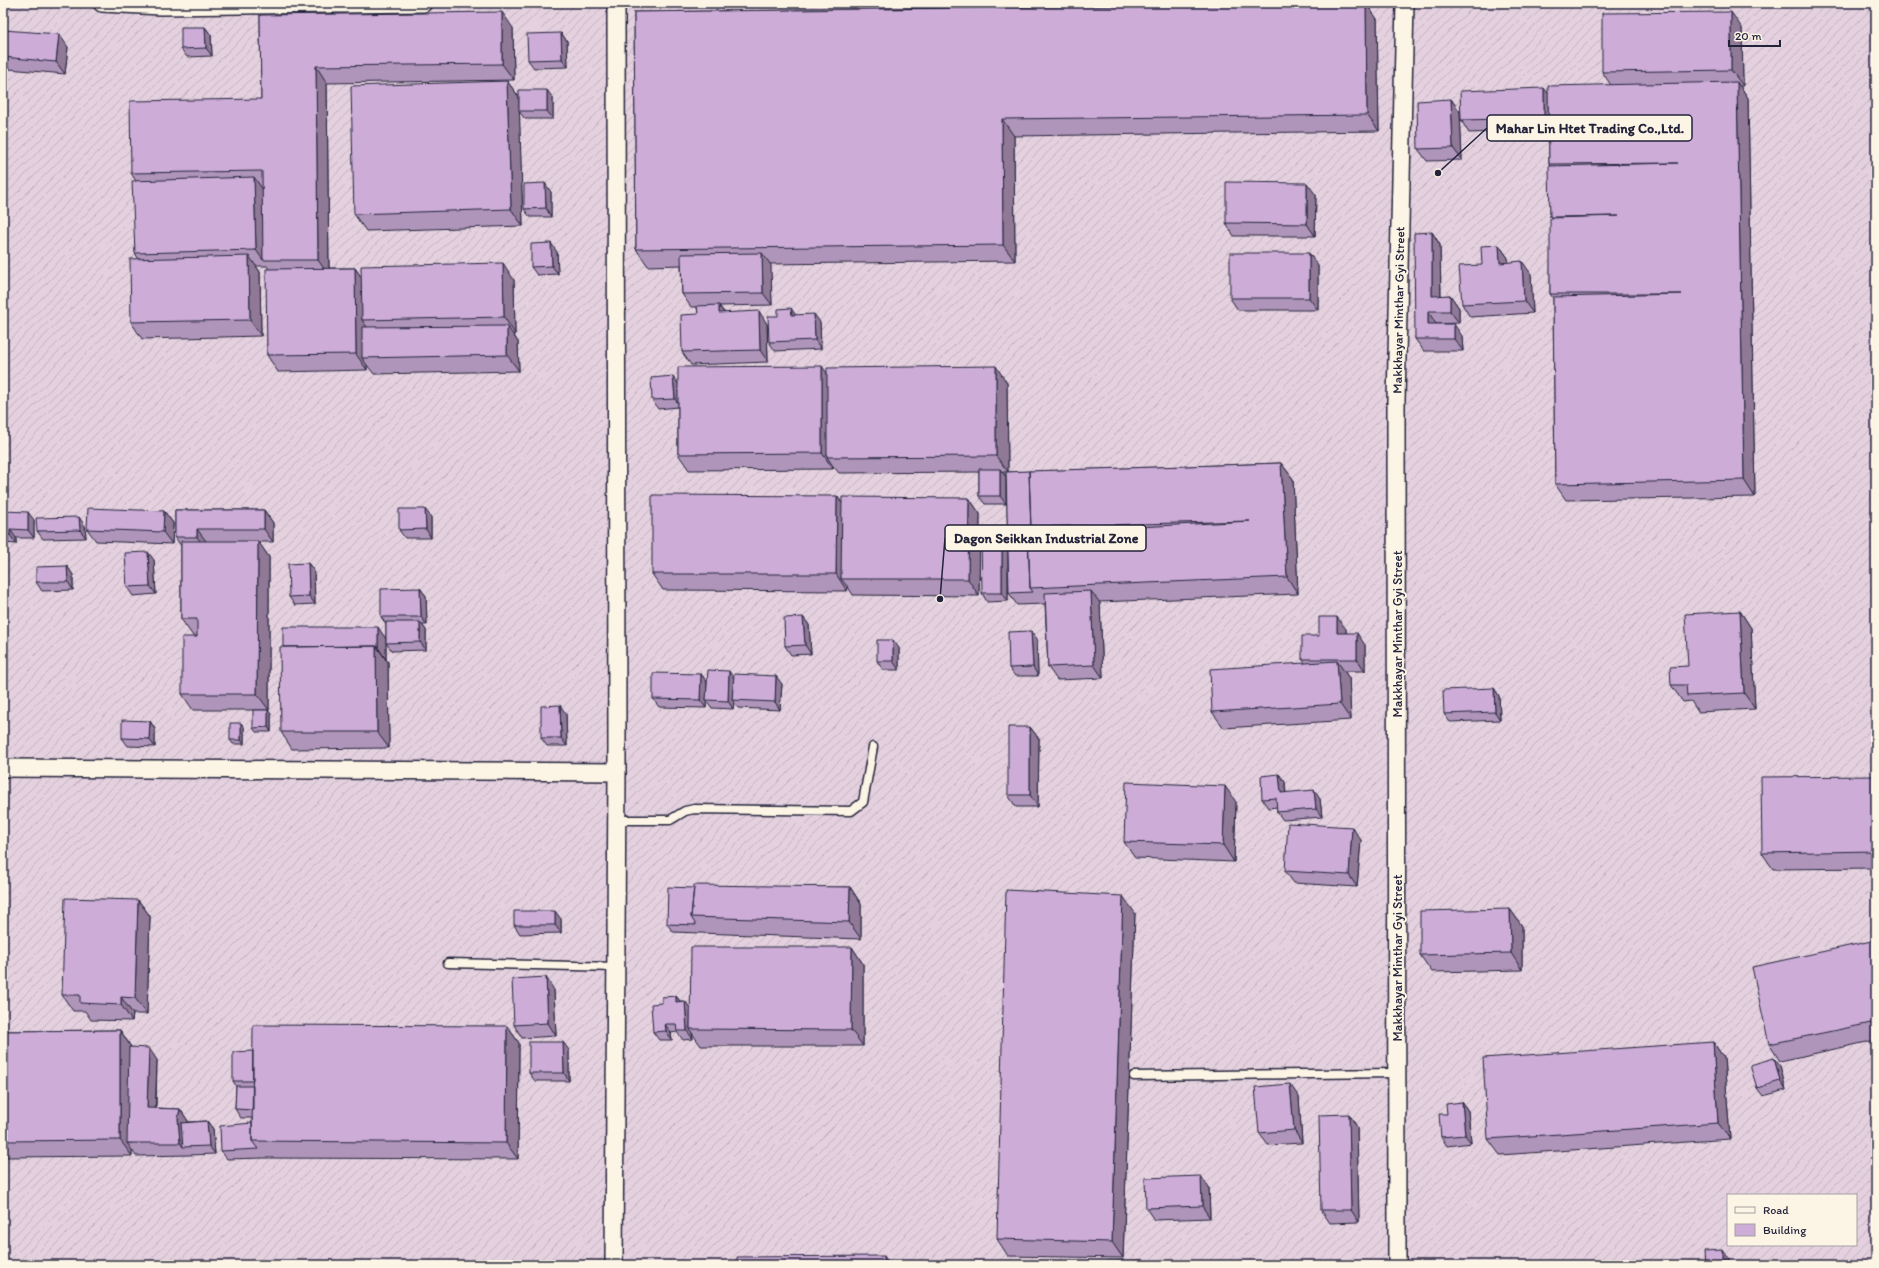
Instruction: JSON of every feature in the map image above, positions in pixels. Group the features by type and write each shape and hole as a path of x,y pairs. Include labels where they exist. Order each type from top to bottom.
{"street":[{"path":"102,3 161,5 423,3"},
{"path":"614,1265 617,772 616,3"},
{"name":"Makkhayar Minthar Gyi Street","path":"1397,1265 1396,401 1405,3"},
{"path":"3,768 617,772"}],"lane":[{"path":"616,820 670,820 694,809 851,811 863,802 873,747"},
{"path":"448,963 616,967"},
{"path":"1134,1076 1397,1073"}],"shaded area":[{"path":"3,3 1876,3 1876,1265 3,1265"}],"building":[{"path":"1366,3 1367,115 1002,119 1003,245 636,249 634,12"},
{"path":"502,12 502,64 316,66 318,260 263,260 262,171 131,173 130,101 261,99 260,15"},
{"path":"1731,12 1731,70 1602,72 1602,13"},
{"path":"181,27 205,27 206,48 181,49"},
{"path":"3,30 59,34 56,62 3,57"},
{"path":"561,33 562,59 528,60 527,34"},
{"path":"507,81 511,209 354,214 351,86"},
{"path":"1737,82 1744,480 1555,484 1553,297 1682,294 1550,294 1550,218 1619,216 1550,217 1549,166 1678,163 1549,164 1548,86"},
{"path":"1544,88 1544,118 1461,120 1460,91"},
{"path":"519,90 547,90 547,111 519,111"},
{"path":"1451,99 1453,148 1418,149 1417,101"},
{"path":"254,177 256,250 135,253 132,181"},
{"path":"1226,182 1307,183 1307,224 1226,223"},
{"path":"545,183 546,208 524,209 524,184"},
{"path":"1432,232 1432,296 1450,295 1450,311 1428,311 1428,324 1454,324 1454,339 1415,339 1414,233"},
{"path":"551,243 552,266 531,267 531,244"},
{"path":"1499,245 1500,263 1522,261 1524,301 1462,304 1459,266 1482,265 1481,246"},
{"path":"762,253 763,293 682,294 681,254"},
{"path":"1230,253 1309,253 1309,298 1230,298"},
{"path":"249,256 250,320 131,322 130,259"},
{"path":"503,263 504,317 362,320 361,266"},
{"path":"355,268 356,354 267,355 266,269"},
{"path":"719,305 719,313 759,311 760,350 682,352 681,315 698,314 697,306"},
{"path":"791,308 792,315 814,314 815,340 769,342 768,316 778,316 778,309"},
{"path":"507,326 507,355 362,358 362,327"},
{"path":"822,366 822,453 678,454 678,367"},
{"path":"996,366 996,456 827,457 827,368"},
{"path":"673,376 675,399 652,400 651,378"},
{"path":"1281,463 1287,577 1030,588 1028,533 1250,521 1031,527 1029,471"},
{"path":"979,469 1000,469 1000,496 979,496"},
{"path":"1029,471 1031,532 1028,533 1030,588 1033,592 1009,593 1006,472"},
{"path":"652,495 837,496 836,574 652,574"},
{"path":"842,497 969,498 968,579 841,579"},
{"path":"88,508 164,511 163,532 87,529"},
{"path":"399,509 425,509 426,529 399,530"},
{"path":"175,510 264,510 264,529 197,529 197,537 175,537"},
{"path":"3,511 28,512 28,530 10,529 10,535 3,535"},
{"path":"79,517 80,530 37,531 36,518"},
{"path":"1002,533 1002,593 982,593 981,534"},
{"path":"181,541 258,541 257,694 182,694 182,637 197,637 197,619 181,619"},
{"path":"148,552 150,586 127,587 125,553"},
{"path":"308,563 309,596 289,597 288,564"},
{"path":"67,566 68,582 36,582 36,567"},
{"path":"420,588 421,617 381,617 381,589"},
{"path":"1091,591 1094,665 1048,667 1045,593"},
{"path":"1740,611 1744,693 1687,696 1686,685 1671,685 1670,667 1688,666 1685,614"},
{"path":"803,617 805,645 785,646 784,618"},
{"path":"1319,617 1337,617 1337,633 1357,633 1357,659 1302,659 1302,636 1319,636"},
{"path":"386,622 420,622 420,642 386,643"},
{"path":"283,627 378,627 378,647 283,647"},
{"path":"1031,631 1033,667 1009,668 1008,632"},
{"path":"877,640 893,640 893,661 877,661"},
{"path":"376,646 377,732 281,732 280,647"},
{"path":"1337,661 1340,704 1212,712 1210,669"},
{"path":"708,670 729,671 728,701 706,700"},
{"path":"653,673 701,674 700,700 653,699"},
{"path":"734,674 776,676 775,702 732,700"},
{"path":"1494,688 1495,712 1444,714 1443,690"},
{"path":"560,705 561,738 541,738 541,706"},
{"path":"253,710 268,710 268,727 253,728"},
{"path":"122,720 150,721 149,739 122,738"},
{"path":"230,723 241,723 241,740 230,740"},
{"path":"1008,727 1030,727 1030,795 1008,795"},
{"path":"1279,774 1281,793 1314,790 1316,809 1277,812 1276,798 1262,799 1261,776"},
{"path":"1876,776 1876,851 1762,853 1761,777"},
{"path":"1126,782 1225,786 1223,845 1124,842"},
{"path":"1288,823 1352,827 1349,875 1285,871"},
{"path":"694,885 850,887 849,922 691,917"},
{"path":"668,887 694,888 691,917 696,925 667,924"},
{"path":"1006,890 1123,896 1112,1242 997,1239"},
{"path":"65,898 138,900 135,998 121,997 121,1005 80,1003 80,995 62,995"},
{"path":"1510,909 1511,953 1420,955 1420,911"},
{"path":"514,911 555,911 555,925 514,925"},
{"path":"1876,940 1876,1022 1769,1044 1752,967"},
{"path":"691,947 852,947 851,1030 690,1029"},
{"path":"546,977 548,1023 514,1025 512,979"},
{"path":"676,996 676,1002 685,1001 687,1031 677,1031 676,1024 665,1024 666,1031 653,1032 651,1004 662,1003 662,997"},
{"path":"253,1025 507,1026 506,1143 252,1141"},
{"path":"120,1030 120,1140 3,1141 3,1031"},
{"path":"529,1042 563,1042 564,1073 529,1073"},
{"path":"1713,1042 1718,1123 1488,1139 1483,1058"},
{"path":"129,1047 149,1048 147,1108 180,1109 178,1118 180,1143 127,1143"},
{"path":"253,1051 253,1081 233,1081 233,1052"},
{"path":"1774,1058 1780,1081 1757,1088 1750,1065"},
{"path":"1290,1084 1294,1130 1259,1133 1255,1087"},
{"path":"236,1086 253,1086 253,1110 235,1109"},
{"path":"1462,1102 1465,1135 1441,1137 1439,1114 1447,1114 1446,1104"},
{"path":"1349,1114 1351,1210 1321,1210 1319,1115"},
{"path":"207,1121 209,1146 183,1147 181,1123"},
{"path":"252,1123 252,1141 258,1149 221,1151 220,1126"},
{"path":"1201,1176 1202,1206 1146,1208 1145,1178"},
{"path":"1723,1250 1723,1265 1705,1265 1704,1251"},
{"path":"884,1256 884,1265 737,1265 737,1257"},
{"path":"1142,1260 1142,1265 1107,1265 1106,1262"}],"place":[{"name":"Mahar Lin Htet Trading Co.,Ltd.","path":"1438,173"},
{"name":"Dagon Seikkan Industrial Zone","path":"940,599"}]}
